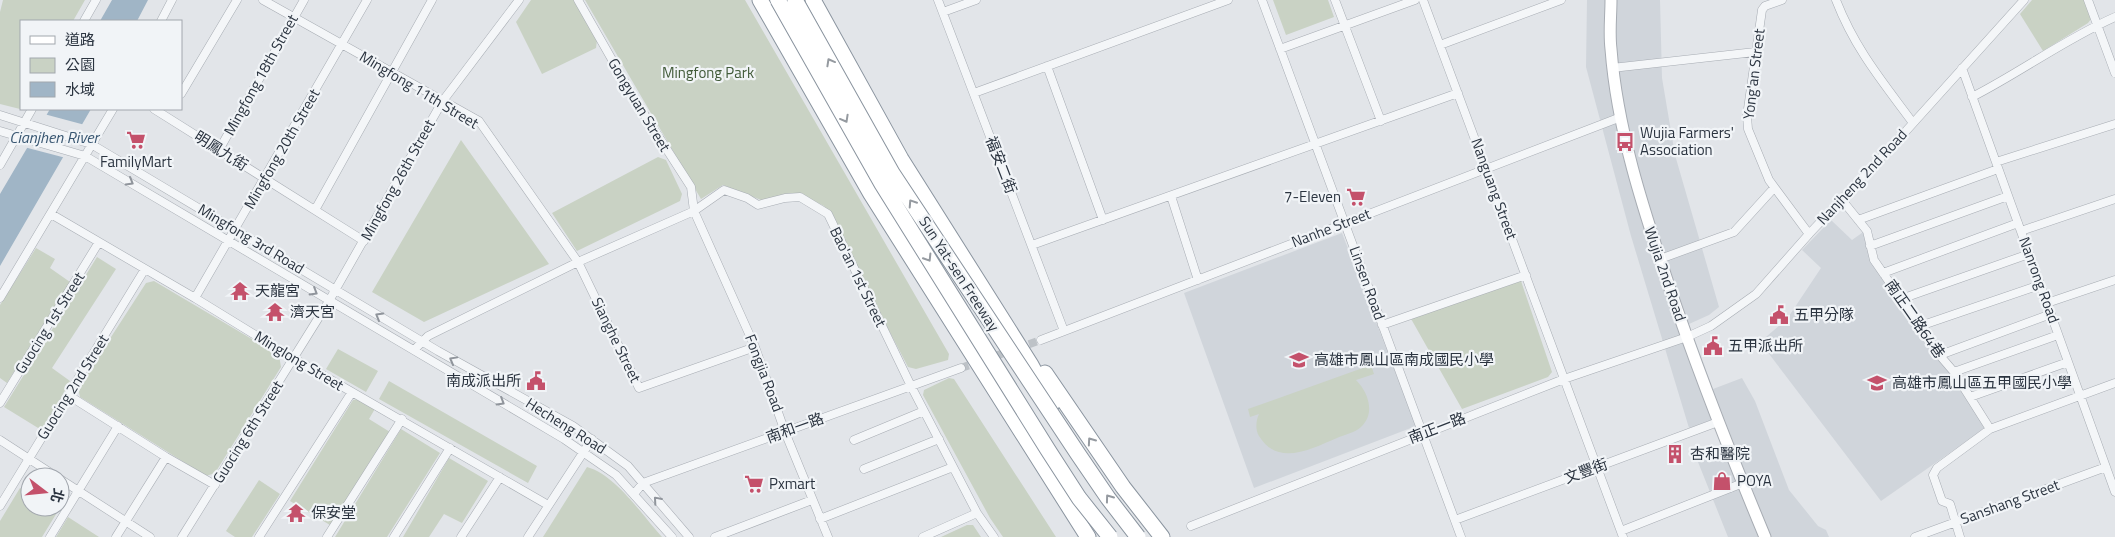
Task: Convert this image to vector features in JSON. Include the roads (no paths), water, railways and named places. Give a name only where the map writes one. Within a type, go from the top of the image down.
[{"type":"highway","points":[[760,0],[871,194],[1088,537]]},
{"type":"highway","name":"Sun Yat-sen Freeway","points":[[778,0],[882,184],[1079,498],[1110,537]]},
{"type":"highway","name":"Sun Yat-sen Freeway","points":[[795,0],[892,174],[1078,454],[1138,537]]},
{"type":"highway","points":[[813,0],[901,159],[1031,365],[1078,454]]},
{"type":"highway","points":[[901,159],[1123,487],[1162,537]]},
{"type":"highway","points":[[871,194],[1018,415],[1048,450]]},
{"type":"main road","name":"Wujia 2nd Road","points":[[1611,0],[1612,68],[1621,117],[1645,218],[1686,337],[1765,537]]},
{"type":"street","points":[[85,20],[96,0]]},
{"type":"street","points":[[162,20],[172,0]]},
{"type":"street","points":[[182,92],[236,0]]},
{"type":"street","name":"Mingfong 11th Street","points":[[263,0],[442,102],[479,121],[578,262]]},
{"type":"street","name":"Mingfong 18th Street","points":[[219,150],[304,0]]},
{"type":"street","name":"Mingfong 20th Street","points":[[195,298],[367,0]]},
{"type":"street","points":[[315,210],[432,0]]},
{"type":"street","name":"Mingfong 26th Street","points":[[329,301],[442,102],[519,0]]},
{"type":"street","name":"Gongyuan Street","points":[[578,0],[635,100],[691,187],[694,211]]},
{"type":"street","name":"福安二街","points":[[938,0],[1064,331]]},
{"type":"street","points":[[943,12],[976,0]]},
{"type":"street","points":[[974,93],[1228,0]]},
{"type":"street","name":"Linsen Road","points":[[1262,0],[1461,537]]},
{"type":"street","points":[[1335,0],[1381,121]]},
{"type":"street","points":[[1280,49],[1415,0]]},
{"type":"street","name":"Nanguang Street","points":[[1423,0],[1622,534]]},
{"type":"street","points":[[1440,45],[1561,0]]},
{"type":"street","name":"Yong'an Street","points":[[1782,0],[1763,7],[1755,52],[1747,123],[1774,188],[1809,234]]},
{"type":"street","points":[[1836,0],[1864,57],[1913,123]]},
{"type":"street","name":"Nanjheng 2nd Road","points":[[1686,337],[1711,326],[1756,294],[2024,0]]},
{"type":"street","points":[[2088,0],[2115,72]]},
{"type":"street","points":[[1972,97],[2073,37],[2115,17]]},
{"type":"street","points":[[1612,68],[1755,52]]},
{"type":"street","points":[[1047,66],[1103,220]]},
{"type":"street","name":"Nanrong Road","points":[[1962,68],[2115,491]]},
{"type":"street","points":[[1032,245],[1458,94]]},
{"type":"street","points":[[0,165],[31,110]]},
{"type":"street","points":[[0,298],[112,110]]},
{"type":"street","name":"明鳳九街","points":[[156,110],[364,241]]},
{"type":"street","points":[[168,118],[172,110]]},
{"type":"street","points":[[0,115],[25,122]]},
{"type":"street","name":"Nanhe Street","points":[[1041,340],[1621,117]]},
{"type":"street","name":"Mingfong 3rd Road","points":[[25,122],[91,144],[421,341]]},
{"type":"street","points":[[1858,220],[1997,165],[2115,124]]},
{"type":"street","points":[[0,131],[17,136]]},
{"type":"street","name":"Mingfong 3rd Road","points":[[17,136],[85,156],[414,350]]},
{"type":"street","points":[[1660,259],[1734,232],[1774,188]]},
{"type":"street","name":"Bao'an 1st Street","points":[[414,350],[421,341],[496,302],[578,262],[694,211],[724,190],[747,198],[758,205],[785,198],[800,197],[828,214],[910,386],[978,513],[994,537]]},
{"type":"street","points":[[1870,246],[2008,196]]},
{"type":"street","points":[[1168,197],[1198,280]]},
{"type":"street","points":[[2021,231],[2115,199]]},
{"type":"street","name":"南正二路64巷","points":[[1842,200],[1867,231],[1874,260],[1940,355],[1954,372],[1990,429]]},
{"type":"street","name":"Fongjia Road","points":[[694,211],[755,347],[785,432],[828,537]]},
{"type":"street","name":"Minglong Street","points":[[51,214],[352,392],[402,419],[548,505]]},
{"type":"street","points":[[1883,273],[2018,223]]},
{"type":"street","name":"Guocing 1st Street","points":[[0,403],[99,242]]},
{"type":"street","points":[[1902,299],[2029,254]]},
{"type":"street","name":"Sianghe Street","points":[[578,262],[639,388],[755,347]]},
{"type":"street","name":"Guocing 2nd Street","points":[[0,506],[146,269]]},
{"type":"street","points":[[1382,325],[1526,275]]},
{"type":"street","points":[[2047,303],[2115,280]]},
{"type":"street","points":[[1920,326],[2040,284]]},
{"type":"street","name":"Guocing 6th Street","points":[[182,537],[329,301]]},
{"type":"street","points":[[1940,355],[2051,314]]},
{"type":"street","points":[[1954,372],[2058,335]]},
{"type":"street","name":"南正一路","points":[[1191,526],[1564,379],[1686,337]]},
{"type":"street","name":"Hecheng Road","points":[[421,341],[592,439],[628,466],[689,537]]},
{"type":"street","name":"Hecheng Road","points":[[414,350],[582,452],[616,475],[672,537]]},
{"type":"street","points":[[1970,397],[2068,362]]},
{"type":"street","name":"南和一路","points":[[643,483],[961,368]]},
{"type":"street","points":[[1960,537],[1950,504],[1942,501],[1934,481],[1934,472],[1990,429],[2115,383]]},
{"type":"street","points":[[259,537],[352,392]]},
{"type":"street","points":[[68,395],[166,457],[215,485]]},
{"type":"street","points":[[854,440],[924,411]]},
{"type":"street","points":[[327,537],[402,419]]},
{"type":"street","name":"文豐街","points":[[1455,520],[1718,422]]},
{"type":"street","points":[[50,537],[118,426]]},
{"type":"street","points":[[528,537],[592,439]]},
{"type":"street","points":[[864,469],[938,439]]},
{"type":"street","points":[[0,440],[41,467]]},
{"type":"street","points":[[394,537],[450,448]]},
{"type":"street","points":[[116,537],[166,457]]},
{"type":"street","points":[[820,519],[953,467]]},
{"type":"street","name":"Sanshang Street","points":[[1914,537],[2106,467]]},
{"type":"street","points":[[461,537],[500,477]]},
{"type":"street","points":[[634,494],[643,483]]},
{"type":"street","points":[[1622,534],[1743,483]]},
{"type":"street","points":[[70,485],[150,537]]},
{"type":"street","points":[[715,537],[812,500]]},
{"type":"street","points":[[923,537],[978,513]]},
{"type":"water","points":[[112,0],[148,0],[138,20],[101,20]]},
{"type":"water","name":"Cianjhen River","points":[[49,110],[90,110],[0,266],[0,194]]},
{"type":"tunnel","points":[[961,368],[1041,340]]},
{"type":"place","name":"FamilyMart","points":[[136,140]]},
{"type":"place","name":"Wujia Farmers' Association","points":[[1625,142]]},
{"type":"place","name":"7-Eleven","points":[[1356,197]]},
{"type":"place","name":"天龍宮","points":[[240,291]]},
{"type":"place","name":"濟天宮","points":[[275,312]]},
{"type":"place","name":"五甲分隊","points":[[1779,315]]},
{"type":"place","name":"五甲派出所","points":[[1713,346]]},
{"type":"place","name":"高雄市鳳山區南成國民小學","points":[[1299,360]]},
{"type":"place","name":"南成派出所","points":[[536,381]]},
{"type":"place","name":"高雄市鳳山區五甲國民小學","points":[[1877,383]]},
{"type":"place","name":"杏和醫院","points":[[1675,454]]},
{"type":"place","name":"POYA","points":[[1722,481]]},
{"type":"place","name":"Pxmart","points":[[754,484]]},
{"type":"place","name":"保安堂","points":[[296,513]]},
{"type":"park label","name":"Mingfong Park","points":[[708,73]]}]
